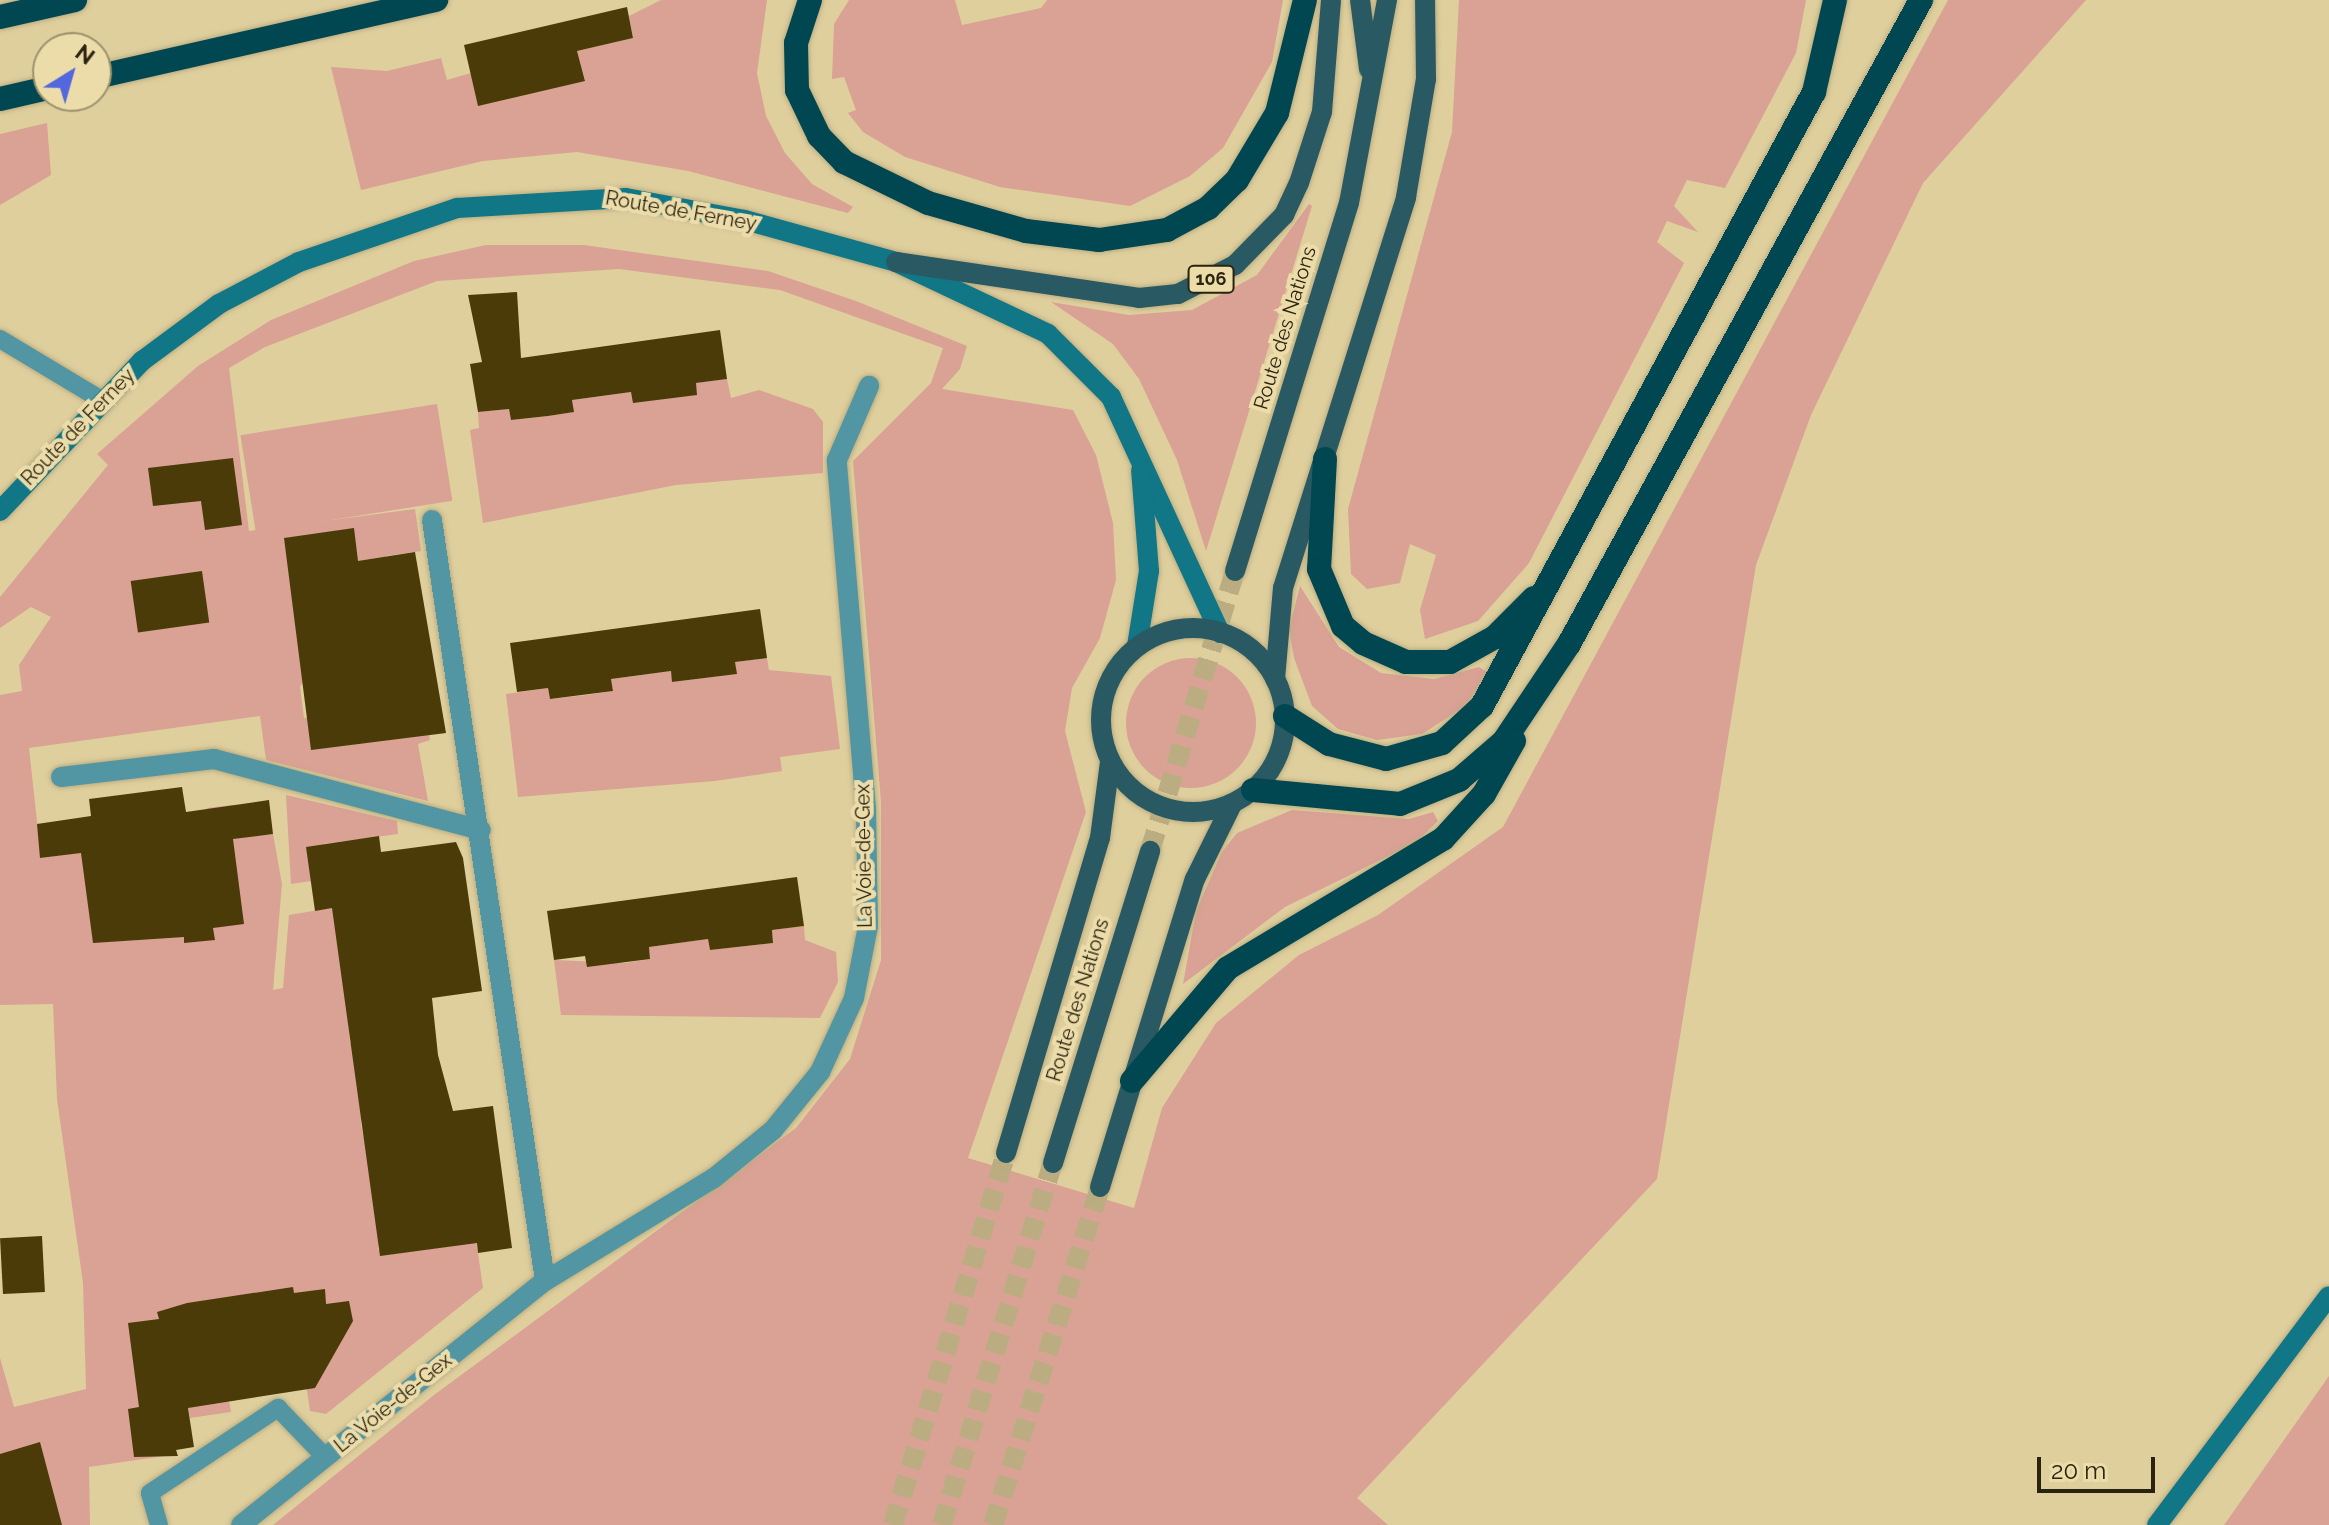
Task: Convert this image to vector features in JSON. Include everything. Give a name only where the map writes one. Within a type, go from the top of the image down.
[{"type":"highway","points":[[0,17],[75,0]]},
{"type":"highway","points":[[112,73],[436,0]]},
{"type":"highway","points":[[810,0],[796,43],[797,90],[819,136],[844,162],[928,203],[1026,231],[1099,240],[1167,230],[1208,208],[1237,180],[1281,105],[1305,0]]},
{"type":"highway","points":[[1285,716],[1357,755],[1414,755],[1442,743],[1499,684],[1563,557],[1814,92],[1835,0]]},
{"type":"highway","points":[[1132,1081],[1228,968],[1443,839],[1484,794],[1921,0]]},
{"type":"highway","points":[[0,99],[32,92]]},
{"type":"highway","points":[[1325,459],[1317,545],[1324,590],[1343,626],[1383,656],[1430,664],[1472,652],[1517,620],[1563,557]]},
{"type":"highway","points":[[1253,790],[1359,803],[1415,801],[1476,768],[1524,717]]},
{"type":"main road","name":"106","points":[[896,262],[1139,298],[1178,294],[1213,278],[1268,236],[1299,183],[1322,112],[1331,0]]},
{"type":"main road","name":"Route des Nations","points":[[1360,0],[1370,97]]},
{"type":"main road","name":"Route des Nations","points":[[1235,571],[1349,203],[1387,0]]},
{"type":"main road","points":[[1110,762],[1141,797],[1163,807],[1186,812],[1232,804],[1253,790],[1278,753],[1285,716],[1275,679],[1283,588],[1406,197],[1426,79],[1425,0]]},
{"type":"main road","points":[[1137,646],[1181,629],[1220,633],[1256,653],[1275,679]]},
{"type":"main road","name":"106","points":[[1110,762],[1102,737],[1106,687],[1137,646]]},
{"type":"main road","points":[[1006,1153],[1100,838],[1110,762]]},
{"type":"main road","points":[[1100,1187],[1195,879],[1232,804]]},
{"type":"main road","name":"Route des Nations","points":[[1053,1163],[1150,851]]},
{"type":"street","name":"Route de Ferney","points":[[0,511],[100,399],[184,328],[257,283],[337,245],[457,208],[626,198],[745,220],[896,262],[1007,310],[1066,348],[1111,397],[1220,633]]},
{"type":"street","name":"La Voie-de-Gex","points":[[241,1525],[545,1281],[714,1178],[773,1130],[820,1072],[854,998],[868,926],[866,809],[837,460],[869,386]]},
{"type":"street","name":"Route de Ferney","points":[[1137,646],[1149,571],[1139,458]]},
{"type":"street","points":[[432,520],[481,830],[545,1281]]},
{"type":"street","points":[[61,777],[214,759],[481,830]]},
{"type":"street","points":[[2157,1525],[2329,1296]]},
{"type":"lane","points":[[0,339],[100,399]]},
{"type":"lane","points":[[159,1525],[150,1493],[278,1408],[325,1457]]},
{"type":"shaded area","points":[[661,0],[767,0],[757,73],[766,116],[785,153],[812,184],[853,207],[848,213],[688,171],[577,152],[483,161],[361,190],[331,67],[387,71],[441,58],[447,80],[471,73],[585,80],[577,51],[633,38],[629,16]]},
{"type":"shaded area","points":[[849,0],[955,0],[962,25],[1041,8],[1047,0],[1283,0],[1272,62],[1223,148],[1190,176],[1130,206],[1000,187],[905,157],[863,132],[848,113],[856,110],[844,77],[832,79],[834,24]]},
{"type":"shaded area","points":[[1459,0],[1806,0],[1796,53],[1725,188],[1687,180],[1674,206],[1698,232],[1667,221],[1657,242],[1684,263],[1529,563],[1478,621],[1425,639],[1420,610],[1436,555],[1410,544],[1400,583],[1367,589],[1351,574],[1348,509],[1452,132]]},
{"type":"shaded area","points":[[1948,0],[2086,0],[1923,183],[1811,415],[1756,565],[1657,1179],[1357,1498],[1388,1525],[273,1525],[434,1395],[796,1128],[850,1059],[881,960],[881,802],[853,461],[931,383],[943,348],[780,290],[619,269],[437,281],[265,347],[229,368],[249,531],[415,509],[421,551],[386,556],[392,597],[300,686],[304,718],[383,707],[427,722],[430,740],[418,744],[428,801],[266,760],[260,716],[29,748],[41,858],[211,835],[207,808],[233,805],[239,838],[273,834],[282,884],[273,990],[283,988],[289,915],[337,907],[350,1043],[366,1041],[361,1124],[381,1223],[378,1249],[385,1255],[452,1246],[473,1218],[483,1288],[326,1414],[310,1411],[305,1377],[229,1401],[231,1412],[190,1418],[186,1396],[169,1397],[177,1454],[89,1467],[90,1525],[0,1525],[0,1358],[14,1407],[86,1389],[83,1283],[57,1099],[53,1004],[0,1005],[0,695],[22,691],[19,665],[51,617],[31,607],[0,628],[0,597],[108,465],[97,454],[198,366],[271,320],[414,261],[486,245],[584,245],[768,271],[856,301],[967,346],[960,369],[942,389],[1073,410],[1096,455],[1113,523],[1116,580],[1100,638],[1072,688],[1065,731],[1086,812],[968,1158],[1134,1208],[1162,1108],[1216,1023],[1299,955],[1378,915],[1503,827]]},
{"type":"shaded area","points":[[47,123],[51,175],[0,205],[0,134]]},
{"type":"shaded area","points":[[1309,204],[1312,206],[1206,551],[1177,460],[1139,379],[1113,344],[1051,302],[1129,315],[1192,310],[1257,275]]},
{"type":"shaded area","points":[[727,379],[731,398],[759,390],[813,409],[823,422],[823,473],[676,485],[483,523],[470,430],[479,428],[478,412],[509,409],[511,420],[548,416],[573,412],[572,400],[631,392],[696,395],[696,383]]},
{"type":"shaded area","points":[[437,404],[452,501],[256,532],[240,435]]},
{"type":"shaded area","points":[[1300,586],[1339,647],[1381,673],[1434,679],[1479,667],[1489,673],[1466,706],[1422,734],[1377,740],[1338,729],[1312,706],[1294,658],[1289,629]]},
{"type":"shaded area","points":[[767,658],[769,670],[831,676],[840,749],[780,757],[782,771],[715,781],[518,797],[506,694],[548,688],[550,699],[587,695],[613,691],[611,679],[671,671],[673,682],[736,674],[735,662]]},
{"type":"shaded area","points":[[1191,658],[1216,663],[1237,677],[1251,698],[1256,723],[1251,748],[1237,769],[1216,783],[1191,788],[1166,783],[1145,769],[1131,748],[1126,723],[1131,698],[1145,677],[1166,663]]},
{"type":"shaded area","points":[[286,795],[397,821],[398,834],[323,844],[333,878],[291,884]]},
{"type":"shaded area","points":[[1292,810],[1409,819],[1433,812],[1438,821],[1415,843],[1285,907],[1183,984],[1196,911],[1222,852],[1237,833]]},
{"type":"shaded area","points":[[804,926],[805,940],[836,952],[838,982],[820,1018],[561,1015],[554,960],[625,963],[650,959],[649,947],[708,939],[710,950],[773,943],[772,930]]},
{"type":"shaded area","points":[[2329,1376],[2329,1525],[2224,1525]]},
{"type":"building","points":[[627,7],[633,38],[577,51],[585,81],[478,106],[464,45]]},
{"type":"building","points":[[517,292],[521,358],[720,330],[727,379],[696,383],[697,395],[633,403],[631,392],[572,400],[574,412],[548,416],[511,420],[509,409],[478,412],[470,364],[482,362],[468,295]]},
{"type":"building","points":[[233,458],[242,525],[205,530],[201,501],[153,506],[148,468]]},
{"type":"building","points":[[354,528],[358,561],[415,552],[446,733],[311,750],[284,538]]},
{"type":"building","points":[[202,571],[209,622],[138,633],[131,581]]},
{"type":"building","points":[[760,609],[767,658],[735,662],[737,674],[672,682],[671,671],[611,679],[613,691],[550,699],[548,688],[517,692],[510,643]]},
{"type":"building","points":[[182,787],[186,812],[269,800],[273,834],[233,839],[244,924],[213,928],[215,940],[184,943],[184,937],[93,943],[81,853],[40,858],[37,824],[91,816],[89,799]]},
{"type":"building","points":[[379,836],[381,852],[456,842],[463,858],[482,991],[432,998],[438,1055],[453,1111],[493,1106],[512,1248],[478,1253],[477,1243],[380,1256],[332,908],[315,911],[306,847]]},
{"type":"building","points":[[797,877],[804,926],[772,930],[773,943],[710,950],[708,939],[649,947],[650,959],[587,967],[585,956],[554,960],[547,911]]},
{"type":"building","points":[[42,1236],[45,1292],[3,1294],[0,1238]]},
{"type":"building","points":[[293,1287],[294,1293],[325,1289],[326,1304],[349,1301],[353,1321],[315,1388],[188,1408],[194,1447],[176,1450],[178,1456],[134,1457],[128,1409],[139,1407],[128,1323],[159,1319],[157,1312],[187,1303]]},
{"type":"building","points":[[40,1442],[62,1525],[0,1525],[0,1454]]},
{"type":"tunnel","points":[[1150,851],[1235,571]]},
{"type":"tunnel","points":[[893,1525],[1006,1153]]},
{"type":"tunnel","points":[[942,1525],[1053,1163]]},
{"type":"tunnel","points":[[993,1525],[1100,1187]]}]
